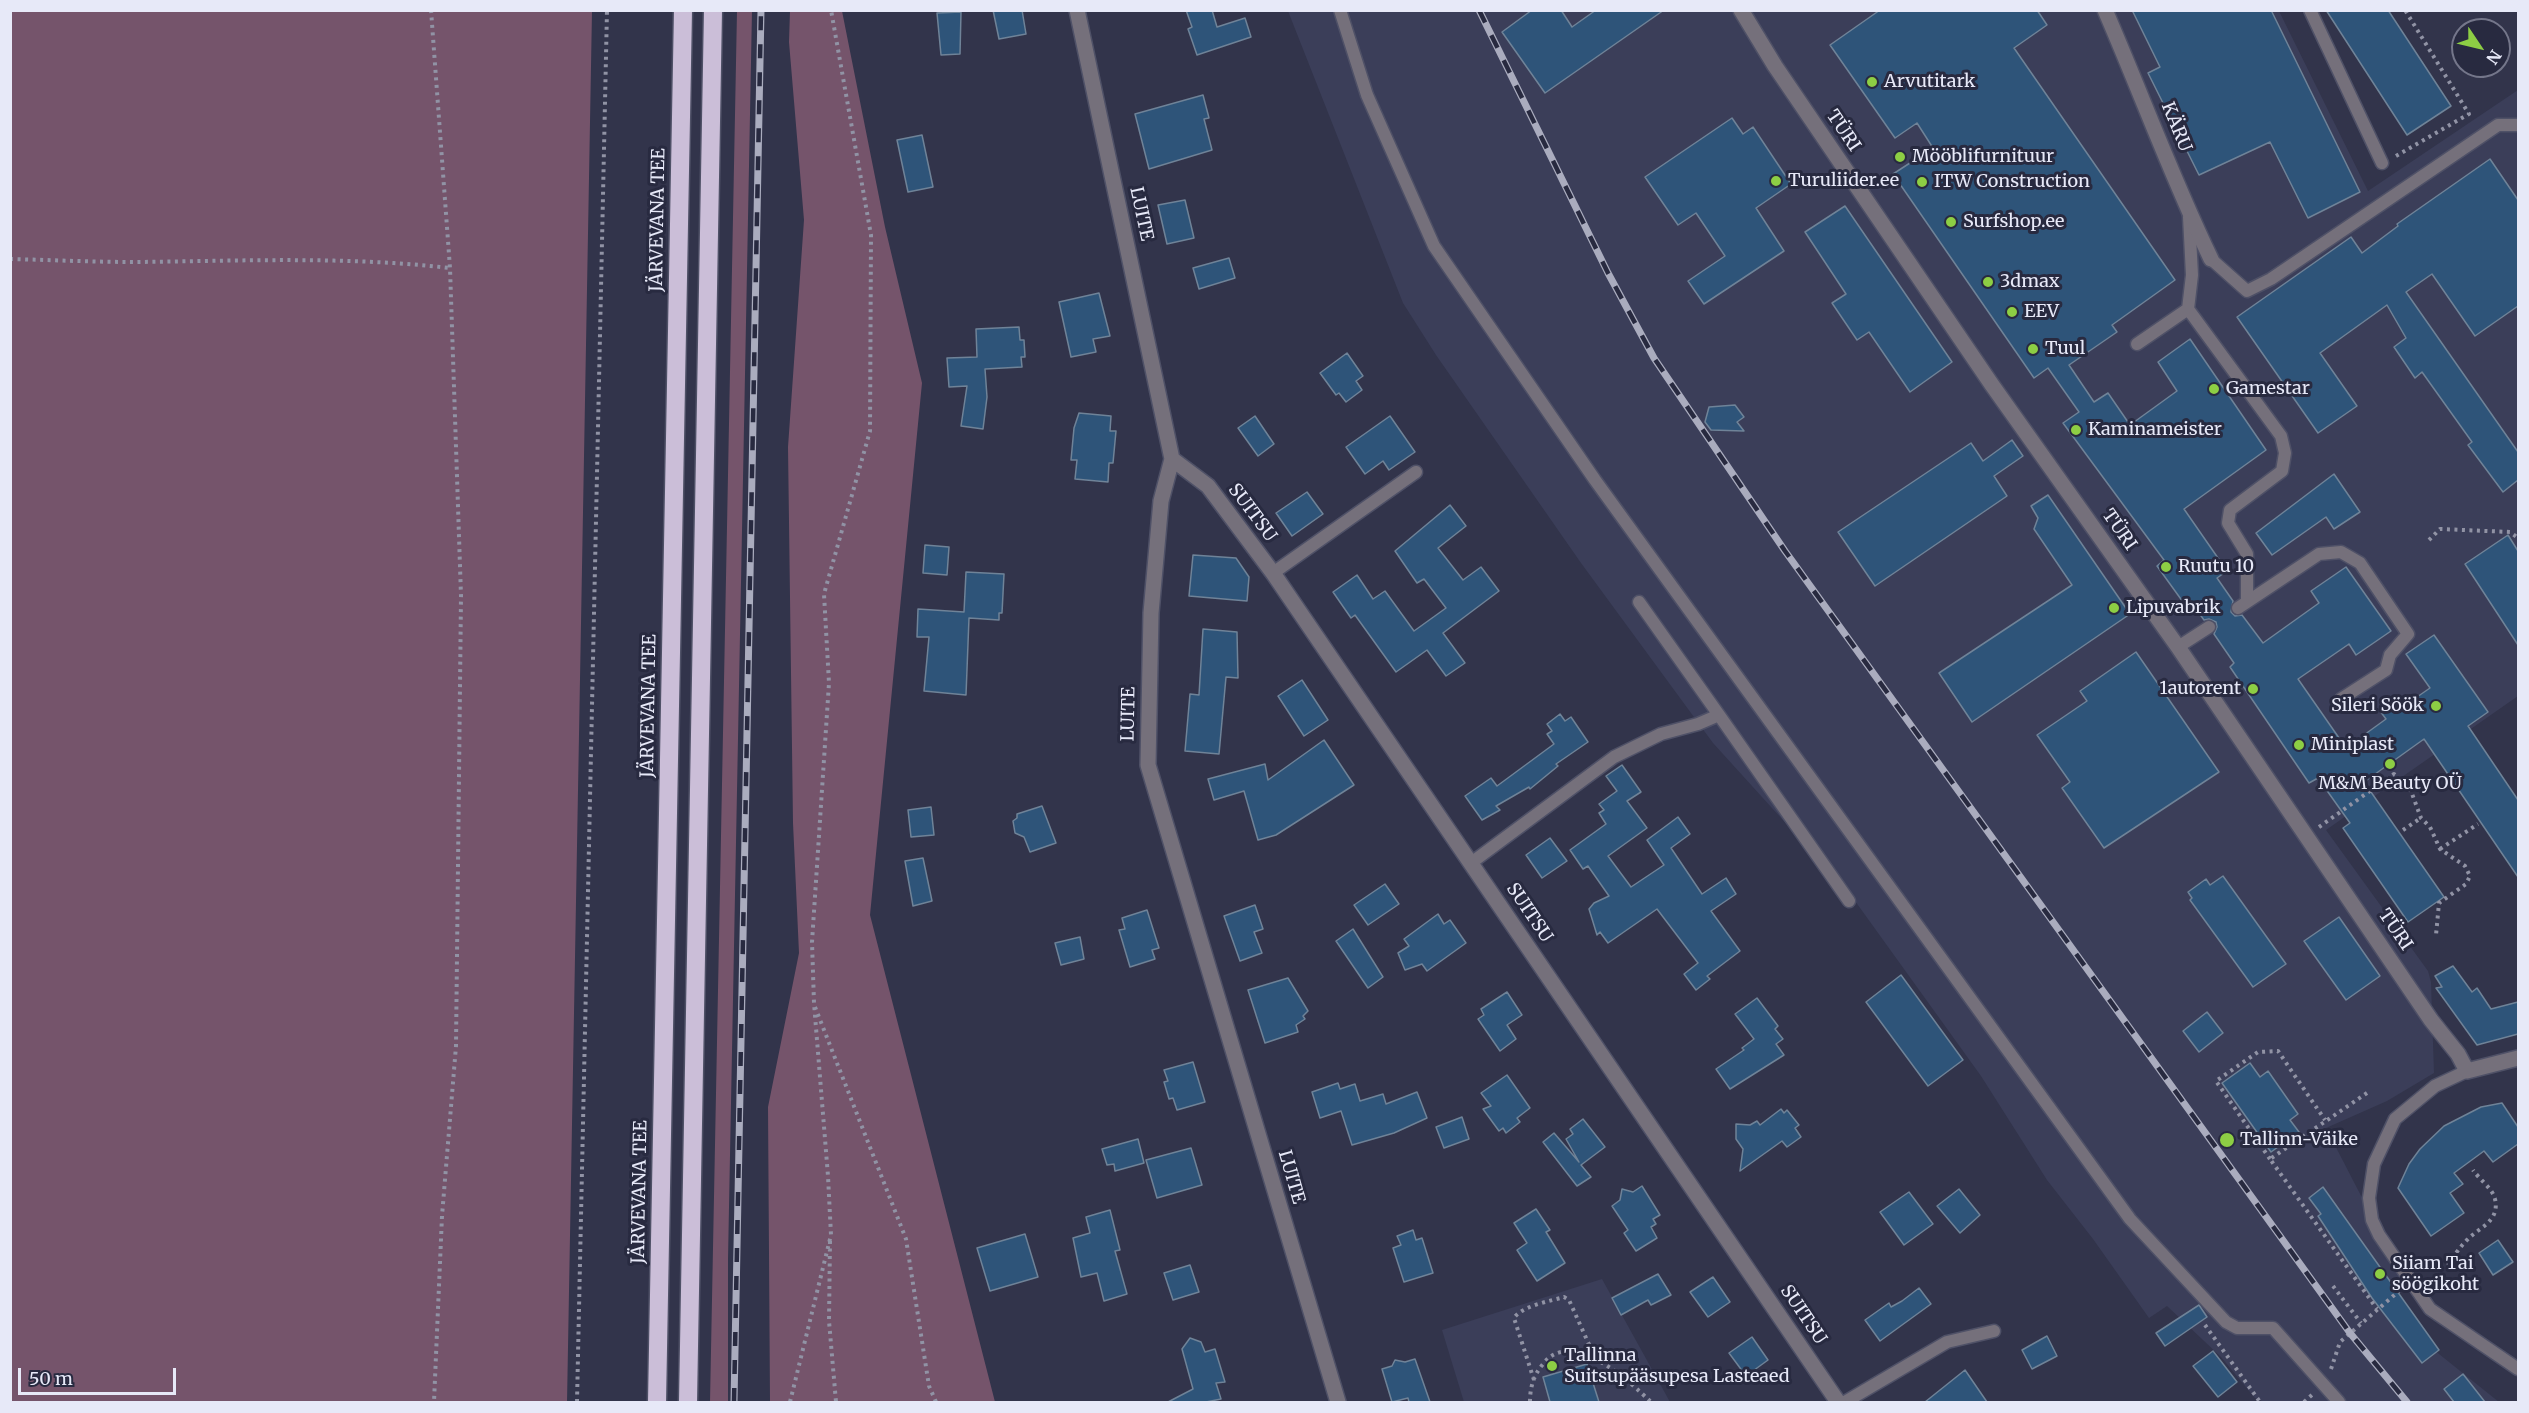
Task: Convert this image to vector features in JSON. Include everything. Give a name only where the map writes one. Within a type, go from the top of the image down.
[{"type":"highway","name":"JÄRVEVANA TEE","points":[[657,1402],[683,10]]},
{"type":"highway","points":[[688,1402],[713,10]]},
{"type":"street","name":"LUITE","points":[[1077,10],[1172,459],[1161,501],[1151,613],[1148,765],[1338,1402]]},
{"type":"street","name":"KÄRU","points":[[2104,10],[2161,140],[2189,213],[2211,259]]},
{"type":"street","name":"TÜRI","points":[[1747,13],[1992,385],[2178,647],[2467,1071]]},
{"type":"street","name":"SUITSU","points":[[1172,459],[1208,486],[1274,573],[1838,1402]]},
{"type":"street","points":[[2467,1071],[2518,1058]]},
{"type":"lane","points":[[1340,10],[1367,95],[1434,246],[1484,321],[2064,1130],[2130,1219],[2206,1304],[2226,1322],[2237,1328],[2273,1328],[2339,1402]]},
{"type":"lane","points":[[2310,10],[2382,163]]},
{"type":"lane","points":[[2211,259],[2247,291],[2271,279],[2498,125],[2518,125]]},
{"type":"lane","points":[[2189,213],[2192,275],[2188,309],[2281,436],[2285,453],[2282,471],[2230,510],[2228,524],[2247,554],[2243,605],[2319,554],[2341,552],[2360,563],[2408,634],[2390,655],[2386,670],[2341,699]]},
{"type":"lane","points":[[2137,344],[2188,309]]},
{"type":"lane","points":[[1274,573],[1416,472]]},
{"type":"lane","points":[[1639,602],[1849,901]]},
{"type":"lane","points":[[2178,647],[2209,627]]},
{"type":"lane","points":[[1471,863],[1614,757],[1661,734],[1698,724],[1719,715]]},
{"type":"lane","points":[[2467,1071],[2435,1086],[2395,1119],[2374,1164],[2369,1198],[2372,1220],[2379,1235],[2430,1309],[2518,1369]]},
{"type":"lane","points":[[1845,1402],[1947,1342],[1994,1331]]},
{"type":"path","points":[[431,10],[450,268],[461,596],[456,1046],[442,1216],[434,1402]]},
{"type":"path","points":[[577,1402],[607,10]]},
{"type":"path","points":[[831,10],[872,235],[870,432],[824,594],[829,683],[812,942],[814,1003],[828,1176],[831,1235],[830,1321],[836,1402]]},
{"type":"path","points":[[2382,163],[2410,150],[2469,114],[2405,10]]},
{"type":"path","points":[[10,259],[132,262],[288,259],[450,268]]},
{"type":"path","points":[[2429,540],[2440,529],[2510,532],[2518,538]]},
{"type":"path","points":[[2307,837],[2394,774],[2411,791],[2421,818],[2430,827],[2440,849],[2465,866],[2470,876],[2466,884],[2439,903],[2436,935]]},
{"type":"path","points":[[2403,830],[2421,818]]},
{"type":"path","points":[[2440,849],[2478,824]]},
{"type":"path","points":[[814,1003],[906,1239],[929,1386],[936,1402]]},
{"type":"path","points":[[2325,1120],[2278,1051],[2258,1052],[2216,1082],[2377,1309]]},
{"type":"path","points":[[2270,1159],[2367,1093]]},
{"type":"path","points":[[2424,1267],[2445,1264],[2467,1240],[2491,1222],[2496,1208],[2495,1198],[2473,1170]]},
{"type":"path","points":[[790,1402],[831,1235]]},
{"type":"path","points":[[2333,1286],[2361,1323]]},
{"type":"path","points":[[2338,1348],[2340,1342],[2401,1288]]},
{"type":"path","points":[[1534,1380],[1514,1318],[1520,1312],[1547,1302],[1564,1297],[1569,1300],[1596,1360]]},
{"type":"path","points":[[2206,1304],[2204,1324],[2210,1335],[2260,1402]]},
{"type":"path","points":[[1530,1402],[1530,1388],[1547,1358],[1560,1351],[1576,1350],[1596,1360],[1651,1402]]},
{"type":"path","points":[[2304,1402],[2313,1395]]},
{"type":"shaded area","points":[[752,10],[728,1259],[728,1402],[710,1402],[737,11]]},
{"type":"shaded area","points":[[10,11],[592,11],[567,1402],[11,1402]]},
{"type":"shaded area","points":[[790,11],[842,11],[885,227],[922,383],[870,915],[995,1402],[770,1402],[768,1107],[799,953],[793,823],[788,447],[804,220],[789,42]]},
{"type":"shaded area","points":[[1288,11],[2279,11],[2368,191],[2518,90],[2518,696],[2326,830],[2428,971],[2431,982],[2434,1073],[2387,1101],[2326,1128],[2404,1279],[2374,1302],[2499,1402],[2264,1402],[2255,1398],[2221,1357],[2167,1306],[2149,1318],[2093,1239],[2047,1180],[1981,1076],[1850,894],[1713,743],[1581,563],[1436,355],[1403,303]]},
{"type":"shaded area","name":"Tallinna Suitsupääsupesa Lasteaed","points":[[1602,1279],[1670,1402],[1464,1402],[1442,1330]]},
{"type":"building","points":[[993,10],[1022,10],[1026,34],[999,39]]},
{"type":"building","points":[[1186,10],[1212,10],[1217,27],[1245,18],[1251,37],[1197,55],[1188,29],[1192,27]]},
{"type":"building","points":[[1532,10],[1561,10],[1572,27],[1596,10],[1664,10],[1545,93],[1502,32]]},
{"type":"building","points":[[1880,10],[2037,10],[2047,25],[2014,48],[2175,280],[2112,325],[2117,332],[2069,365],[2094,402],[2108,393],[2130,425],[2177,391],[2158,362],[2190,339],[2266,450],[2184,509],[2227,571],[2217,578],[2233,601],[2231,612],[2235,616],[2242,615],[2263,643],[2319,603],[2311,591],[2346,567],[2391,631],[2356,655],[2349,644],[2298,679],[2346,748],[2386,719],[2380,711],[2398,697],[2404,706],[2430,688],[2406,654],[2434,635],[2488,712],[2468,726],[2518,800],[2518,877],[2424,739],[2364,782],[2444,897],[2408,922],[2343,828],[2350,823],[2318,778],[2309,783],[2230,667],[2234,663],[2214,634],[2217,627],[2216,622],[2209,619],[2204,620],[2188,598],[2183,602],[2157,566],[2164,560],[2063,423],[2079,412],[2048,368],[2034,378],[1893,174],[1933,148],[1917,123],[1895,138],[1830,45]]},
{"type":"building","points":[[2132,10],[2271,10],[2360,192],[2308,218],[2270,142],[2199,175],[2148,73],[2160,67]]},
{"type":"building","points":[[2326,10],[2388,10],[2451,106],[2407,135]]},
{"type":"building","points":[[961,12],[960,54],[941,55],[937,13]]},
{"type":"building","points":[[1203,95],[1209,118],[1204,119],[1212,150],[1149,169],[1135,114]]},
{"type":"building","points":[[1732,118],[1743,134],[1753,127],[1791,184],[1756,208],[1784,251],[1704,304],[1688,281],[1725,256],[1696,213],[1678,225],[1645,177]]},
{"type":"building","points":[[922,135],[933,187],[908,192],[897,140]]},
{"type":"building","points":[[2490,159],[2518,200],[2518,306],[2475,336],[2432,274],[2406,292],[2518,452],[2518,480],[2503,492],[2468,445],[2472,442],[2422,372],[2415,378],[2394,347],[2406,338],[2387,305],[2320,353],[2357,406],[2318,433],[2237,317],[2351,237],[2362,253],[2398,226],[2397,224]]},
{"type":"building","points":[[1185,200],[1194,238],[1167,244],[1158,205]]},
{"type":"building","points":[[1845,206],[1952,362],[1910,392],[1869,332],[1857,340],[1832,303],[1846,294],[1805,232]]},
{"type":"building","points":[[1229,258],[1235,278],[1199,289],[1193,268]]},
{"type":"building","points":[[1099,293],[1110,336],[1093,339],[1096,352],[1071,357],[1059,302]]},
{"type":"building","points":[[1019,327],[1020,340],[1024,340],[1025,357],[1021,357],[1022,367],[985,369],[987,397],[983,429],[961,426],[967,386],[949,387],[947,358],[977,357],[976,329]]},
{"type":"building","points":[[1347,353],[1363,376],[1356,381],[1362,390],[1346,402],[1339,393],[1336,395],[1320,373]]},
{"type":"building","points":[[1735,405],[1744,417],[1737,422],[1744,431],[1711,430],[1705,422],[1709,407]]},
{"type":"building","points":[[1079,413],[1111,416],[1110,431],[1116,431],[1113,463],[1109,463],[1108,482],[1075,479],[1077,460],[1071,460],[1074,428]]},
{"type":"building","points":[[1255,416],[1274,444],[1258,456],[1238,428]]},
{"type":"building","points":[[1390,416],[1415,452],[1389,470],[1383,461],[1365,474],[1346,447]]},
{"type":"building","points":[[2012,440],[2023,456],[1994,476],[2007,496],[1875,586],[1838,532],[1971,443],[1983,461]]},
{"type":"building","points":[[2334,474],[2360,512],[2334,529],[2326,517],[2272,555],[2256,533]]},
{"type":"building","points":[[1307,492],[1323,514],[1292,536],[1276,513]]},
{"type":"building","points":[[2048,495],[2130,614],[1972,722],[1939,673],[2072,585],[2034,529],[2038,518],[2031,506]]},
{"type":"building","points":[[1450,505],[1466,526],[1438,548],[1463,580],[1481,567],[1499,591],[1443,633],[1465,663],[1446,676],[1427,650],[1396,672],[1355,615],[1351,618],[1333,592],[1357,575],[1373,599],[1385,591],[1414,631],[1446,608],[1424,579],[1417,583],[1395,551]]},
{"type":"building","points":[[2508,535],[2518,551],[2518,645],[2465,564]]},
{"type":"building","points":[[925,545],[949,547],[947,575],[923,573]]},
{"type":"building","points":[[1193,555],[1236,558],[1249,577],[1247,601],[1189,596]]},
{"type":"building","points":[[966,572],[1004,574],[1002,613],[999,613],[999,620],[969,618],[966,695],[924,691],[929,637],[917,637],[918,609],[964,612]]},
{"type":"building","points":[[1203,629],[1237,632],[1238,678],[1226,677],[1219,754],[1185,751],[1190,694],[1199,695]]},
{"type":"building","points":[[2136,652],[2219,772],[2104,848],[2062,788],[2070,782],[2037,735],[2087,701],[2080,691]]},
{"type":"building","points":[[1302,680],[1328,720],[1304,736],[1278,696]]},
{"type":"building","points":[[1560,714],[1565,721],[1571,717],[1588,742],[1556,764],[1558,766],[1530,789],[1529,787],[1496,806],[1500,810],[1482,820],[1465,796],[1491,778],[1497,786],[1554,744],[1547,734],[1552,731],[1547,724]]},
{"type":"building","points":[[1324,740],[1354,785],[1276,835],[1258,840],[1244,791],[1214,800],[1208,779],[1265,764],[1268,780]]},
{"type":"building","points":[[1622,765],[1641,792],[1627,801],[1647,828],[1608,856],[1631,887],[1664,865],[1647,840],[1678,817],[1690,834],[1671,848],[1702,894],[1726,878],[1736,894],[1711,911],[1740,951],[1707,976],[1710,979],[1696,990],[1684,974],[1698,963],[1657,909],[1608,943],[1600,932],[1597,935],[1589,909],[1594,903],[1609,896],[1588,866],[1583,869],[1570,850],[1606,824],[1599,813],[1604,810],[1599,804],[1617,791],[1606,776]]},
{"type":"building","points":[[1042,806],[1056,843],[1030,852],[1024,837],[1015,833],[1013,821],[1017,818],[1017,814]]},
{"type":"building","points":[[931,807],[934,835],[911,837],[908,810]]},
{"type":"building","points":[[1550,838],[1567,861],[1542,878],[1526,855]]},
{"type":"building","points":[[923,858],[932,901],[913,906],[905,861]]},
{"type":"building","points":[[2223,876],[2286,964],[2253,987],[2190,900],[2192,898],[2188,892],[2206,879],[2210,885]]},
{"type":"building","points":[[1385,884],[1399,904],[1368,925],[1354,905]]},
{"type":"building","points":[[1255,905],[1263,929],[1254,932],[1262,953],[1240,961],[1224,916]]},
{"type":"building","points":[[1147,910],[1159,948],[1152,950],[1155,959],[1130,967],[1119,930],[1125,929],[1122,918]]},
{"type":"building","points":[[1438,914],[1444,924],[1450,920],[1466,943],[1427,971],[1422,964],[1405,970],[1398,953],[1409,946],[1404,939]]},
{"type":"building","points":[[2339,917],[2380,976],[2346,1000],[2304,941]]},
{"type":"building","points":[[1353,929],[1383,977],[1368,988],[1336,941]]},
{"type":"building","points":[[1080,937],[1084,959],[1061,965],[1055,943]]},
{"type":"building","points":[[2453,966],[2472,992],[2477,988],[2491,1009],[2518,1002],[2518,1034],[2477,1045],[2436,988],[2442,987],[2435,976]]},
{"type":"building","points":[[1901,975],[1963,1060],[1928,1086],[1866,1002]]},
{"type":"building","points":[[1288,978],[1308,1011],[1303,1016],[1305,1019],[1296,1025],[1298,1032],[1265,1043],[1248,990]]},
{"type":"building","points":[[1507,992],[1522,1015],[1507,1025],[1516,1039],[1500,1051],[1478,1019],[1484,1015],[1481,1009]]},
{"type":"building","points":[[1757,998],[1778,1026],[1775,1029],[1783,1039],[1776,1044],[1784,1055],[1730,1089],[1716,1069],[1744,1050],[1742,1048],[1754,1039],[1735,1014]]},
{"type":"building","points":[[2207,1012],[2223,1033],[2199,1052],[2183,1031]]},
{"type":"building","points":[[1193,1062],[1205,1102],[1177,1110],[1173,1098],[1169,1099],[1164,1082],[1168,1081],[1164,1070]]},
{"type":"building","points":[[2250,1063],[2260,1077],[2268,1071],[2298,1114],[2290,1120],[2299,1132],[2271,1152],[2222,1083]]},
{"type":"building","points":[[1507,1075],[1530,1108],[1517,1118],[1520,1122],[1506,1133],[1503,1128],[1499,1131],[1483,1109],[1491,1106],[1481,1093]]},
{"type":"building","points":[[1338,1083],[1340,1089],[1355,1084],[1360,1101],[1383,1094],[1386,1104],[1417,1092],[1427,1118],[1394,1133],[1352,1145],[1341,1111],[1320,1118],[1312,1092]]},
{"type":"building","points":[[2502,1103],[2518,1127],[2518,1144],[2493,1162],[2484,1151],[2454,1173],[2463,1184],[2450,1193],[2464,1213],[2431,1236],[2398,1188],[2409,1164],[2420,1149],[2444,1126],[2481,1107]]},
{"type":"building","points":[[1781,1109],[1784,1113],[1787,1110],[1799,1125],[1795,1128],[1801,1137],[1787,1147],[1782,1141],[1740,1171],[1743,1149],[1736,1139],[1736,1124],[1750,1125],[1757,1121],[1760,1125]]},
{"type":"building","points":[[1462,1117],[1469,1139],[1444,1148],[1436,1127]]},
{"type":"building","points":[[1583,1119],[1605,1147],[1581,1165],[1591,1177],[1577,1186],[1543,1142],[1554,1133],[1579,1162],[1566,1139],[1573,1134],[1570,1129]]},
{"type":"building","points":[[1138,1139],[1144,1163],[1115,1171],[1114,1164],[1107,1165],[1102,1149]]},
{"type":"building","points":[[1191,1148],[1202,1185],[1157,1198],[1146,1160]]},
{"type":"building","points":[[1642,1186],[1660,1215],[1653,1219],[1656,1224],[1651,1227],[1657,1238],[1636,1251],[1624,1233],[1628,1230],[1612,1206],[1620,1200],[1622,1189],[1633,1192]]},
{"type":"building","points":[[2323,1187],[2439,1350],[2422,1363],[2372,1298],[2318,1216],[2321,1214],[2309,1198]]},
{"type":"building","points":[[1959,1189],[1980,1215],[1960,1233],[1937,1206]]},
{"type":"building","points":[[1909,1192],[1933,1224],[1904,1245],[1880,1212]]},
{"type":"building","points":[[1536,1209],[1550,1230],[1546,1232],[1565,1263],[1537,1281],[1517,1250],[1527,1243],[1514,1223]]},
{"type":"building","points":[[1110,1210],[1120,1250],[1115,1251],[1127,1294],[1104,1301],[1097,1273],[1081,1277],[1073,1238],[1090,1233],[1086,1217]]},
{"type":"building","points":[[1413,1230],[1416,1240],[1422,1238],[1433,1273],[1404,1282],[1393,1248],[1401,1245],[1397,1236]]},
{"type":"building","points":[[1025,1234],[1038,1277],[990,1291],[977,1248]]},
{"type":"building","points":[[2498,1240],[2513,1262],[2493,1275],[2479,1253]]},
{"type":"building","points":[[1190,1265],[1199,1292],[1173,1300],[1164,1273]]},
{"type":"building","points":[[1658,1274],[1671,1295],[1651,1305],[1648,1300],[1621,1315],[1612,1298]]},
{"type":"building","points":[[1713,1277],[1730,1302],[1708,1317],[1690,1292]]},
{"type":"building","points":[[1919,1288],[1931,1304],[1880,1341],[1865,1320],[1889,1303],[1891,1307],[1902,1301]]},
{"type":"building","points":[[2199,1305],[2207,1317],[2165,1346],[2156,1333]]},
{"type":"building","points":[[2047,1336],[2057,1356],[2032,1369],[2022,1350]]},
{"type":"building","points":[[1752,1337],[1768,1360],[1746,1376],[1729,1353]]},
{"type":"building","points":[[1190,1338],[1201,1342],[1205,1352],[1215,1349],[1225,1382],[1216,1383],[1221,1399],[1206,1402],[1168,1402],[1193,1389],[1182,1349]]},
{"type":"building","points":[[2213,1351],[2237,1382],[2218,1397],[2193,1366]]},
{"type":"building","points":[[1415,1359],[1430,1402],[1409,1402],[1408,1398],[1392,1402],[1382,1369],[1392,1366],[1395,1360],[1405,1362]]},
{"type":"building","points":[[1587,1364],[1599,1402],[1550,1402],[1543,1377]]},
{"type":"building","points":[[1965,1370],[1987,1402],[1925,1402]]},
{"type":"building","points":[[2463,1374],[2485,1402],[2454,1402],[2444,1389]]},
{"type":"railway","points":[[734,1402],[761,10]]},
{"type":"railway","points":[[1479,10],[1608,273],[1654,358],[1785,551],[2350,1333],[2407,1402]]},
{"type":"place","name":"Arvutitark","points":[[1872,82]]},
{"type":"place","name":"Mööblifurnituur","points":[[1900,157]]},
{"type":"place","name":"Turuliider.ee","points":[[1776,181]]},
{"type":"place","name":"ITW Construction","points":[[1922,182]]},
{"type":"place","name":"Surfshop.ee","points":[[1951,222]]},
{"type":"place","name":"3dmax","points":[[1988,282]]},
{"type":"place","name":"EEV","points":[[2012,312]]},
{"type":"place","name":"Tuul","points":[[2033,349]]},
{"type":"place","name":"Gamestar","points":[[2214,389]]},
{"type":"place","name":"Kaminameister","points":[[2076,430]]},
{"type":"place","name":"Ruutu 10","points":[[2166,567]]},
{"type":"place","name":"Lipuvabrik","points":[[2114,608]]},
{"type":"place","name":"1autorent","points":[[2253,689]]},
{"type":"place","name":"Sileri Söök","points":[[2436,706]]},
{"type":"place","name":"Miniplast","points":[[2299,745]]},
{"type":"place","name":"M&M Beauty OÜ","points":[[2390,764]]},
{"type":"place","name":"Tallinn-Väike","points":[[2227,1140]]},
{"type":"place","name":"Siiam Tai söögikoht","points":[[2380,1274]]},
{"type":"place","name":"Tallinna Suitsupääsupesa Lasteaed","points":[[1552,1366]]}]
